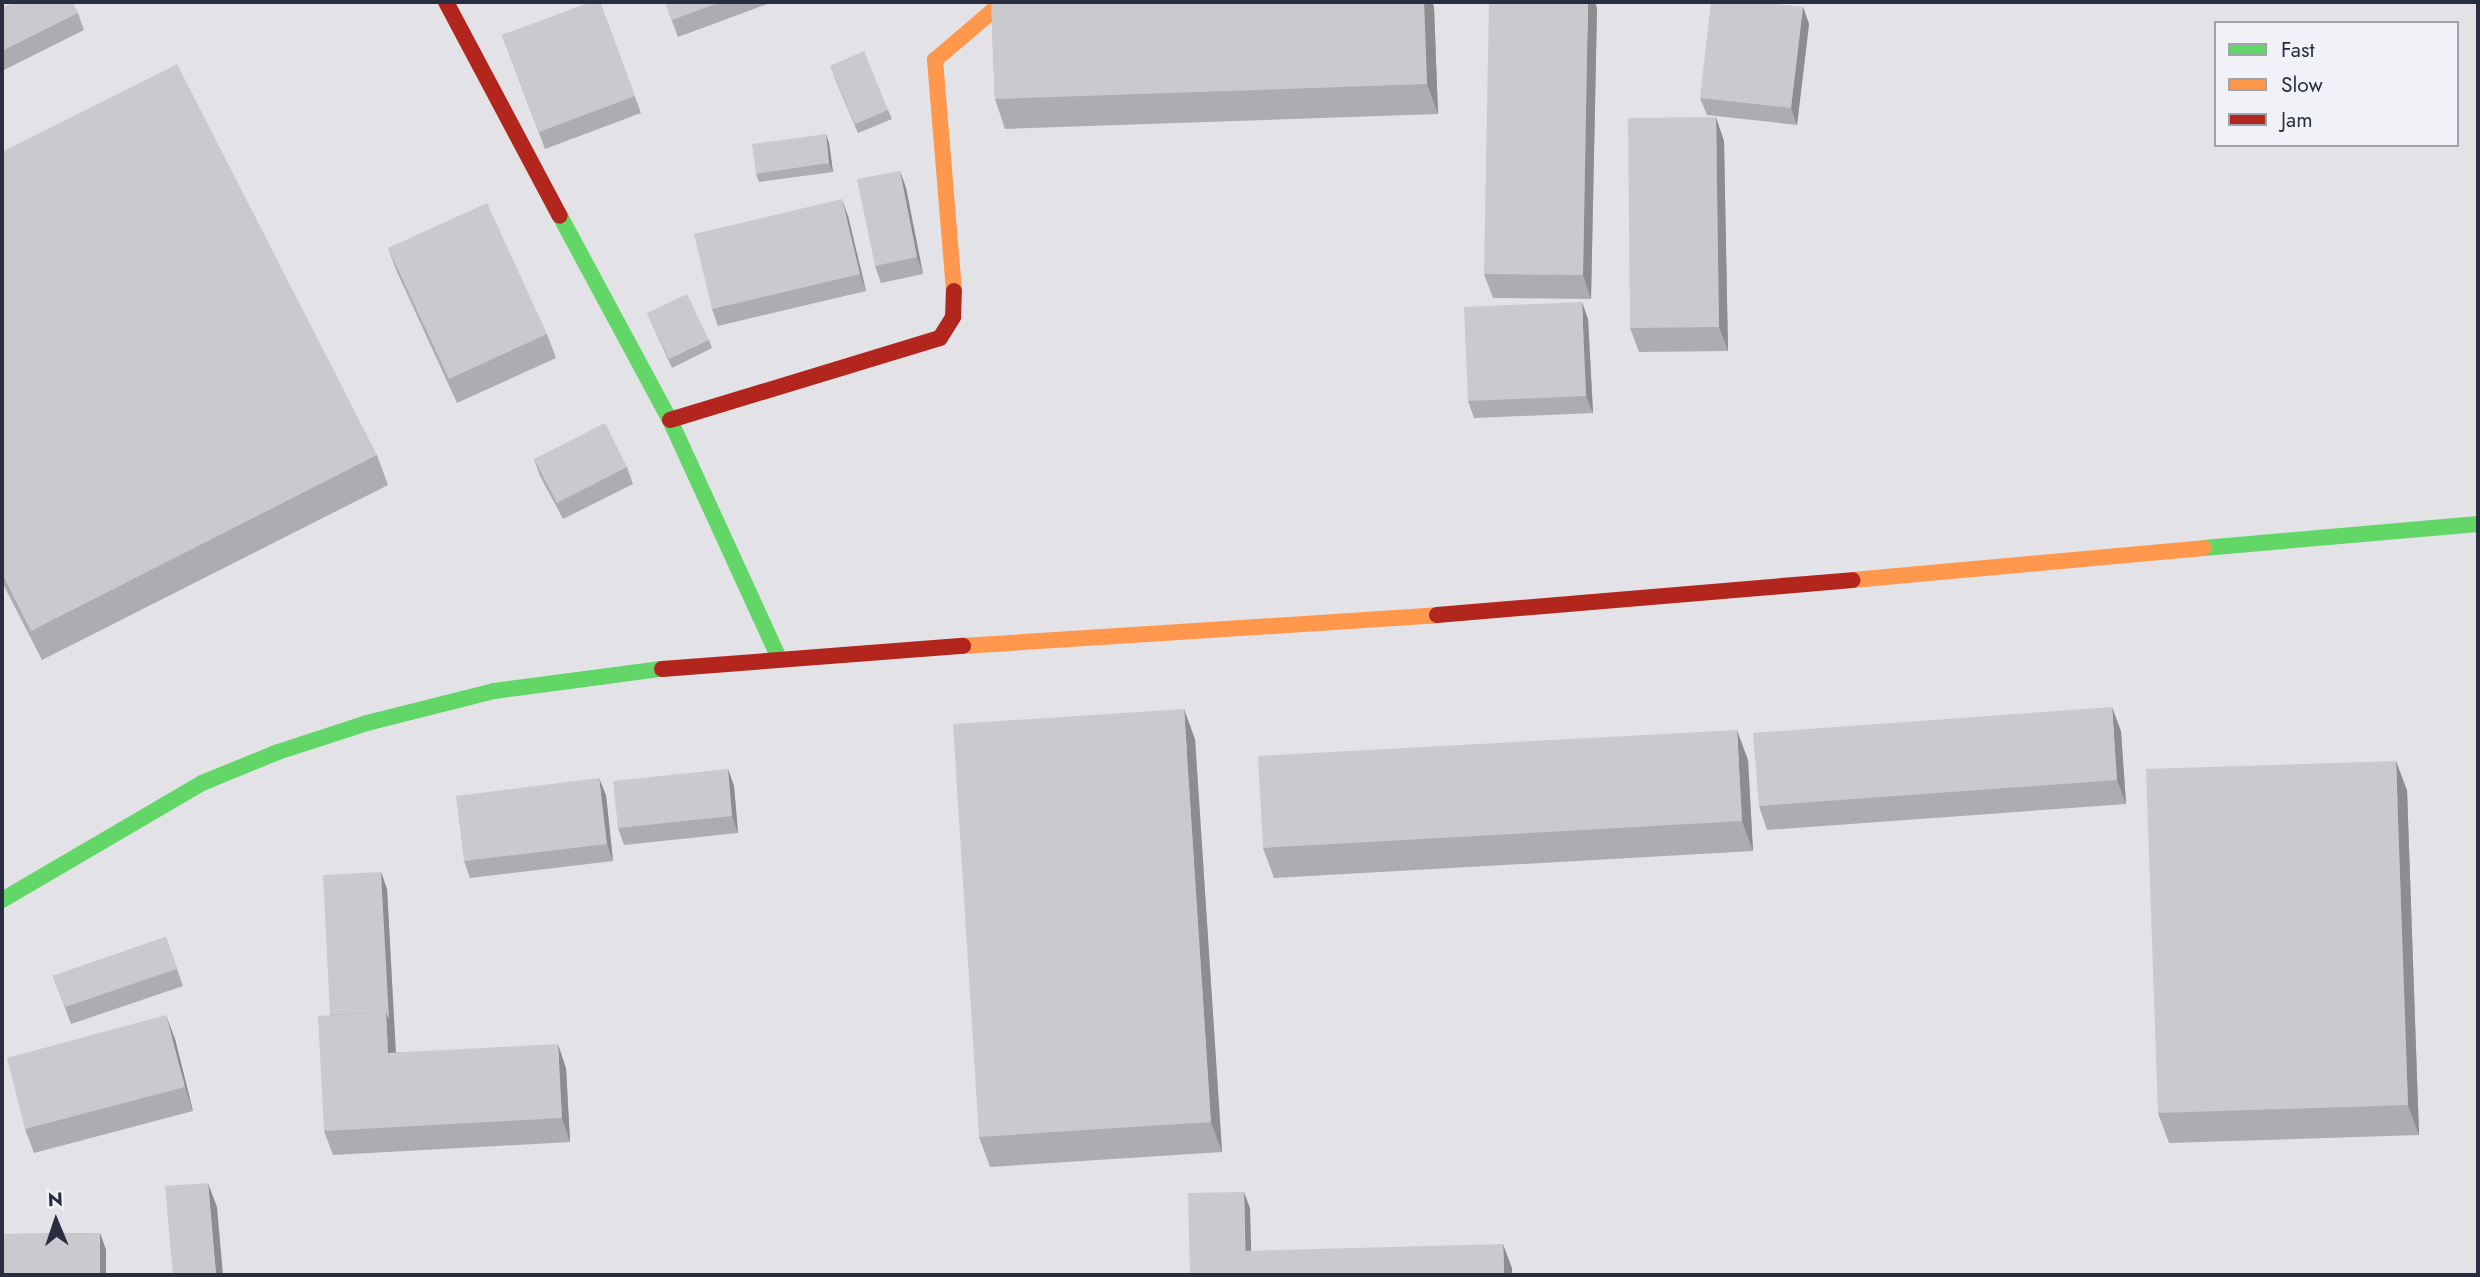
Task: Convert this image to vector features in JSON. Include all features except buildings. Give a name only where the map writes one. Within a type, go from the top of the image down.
[{"type":"street","points":[[446,2],[670,420],[779,658]]},
{"type":"street","points":[[670,420],[940,338],[953,317],[954,286],[936,61],[965,31],[1003,2]]},
{"type":"street","points":[[2,900],[202,783],[278,751],[354,727],[494,691],[630,672],[779,658],[1514,610],[2478,524]]},
{"type":"traffic: fast","points":[[560,216],[670,420],[779,658]]},
{"type":"traffic: fast","points":[[2204,548],[2478,524]]},
{"type":"traffic: fast","points":[[2,900],[202,783],[278,752],[367,723],[494,691],[662,669]]},
{"type":"traffic: slow","points":[[954,291],[935,60],[1003,2]]},
{"type":"traffic: slow","points":[[1853,580],[2204,548]]},
{"type":"traffic: slow","points":[[963,646],[1437,615]]},
{"type":"traffic: jam","points":[[446,2],[560,216]]},
{"type":"traffic: jam","points":[[670,420],[940,338],[953,317],[954,291]]},
{"type":"traffic: jam","points":[[1437,615],[1853,580]]},
{"type":"traffic: jam","points":[[662,669],[963,646]]}]
